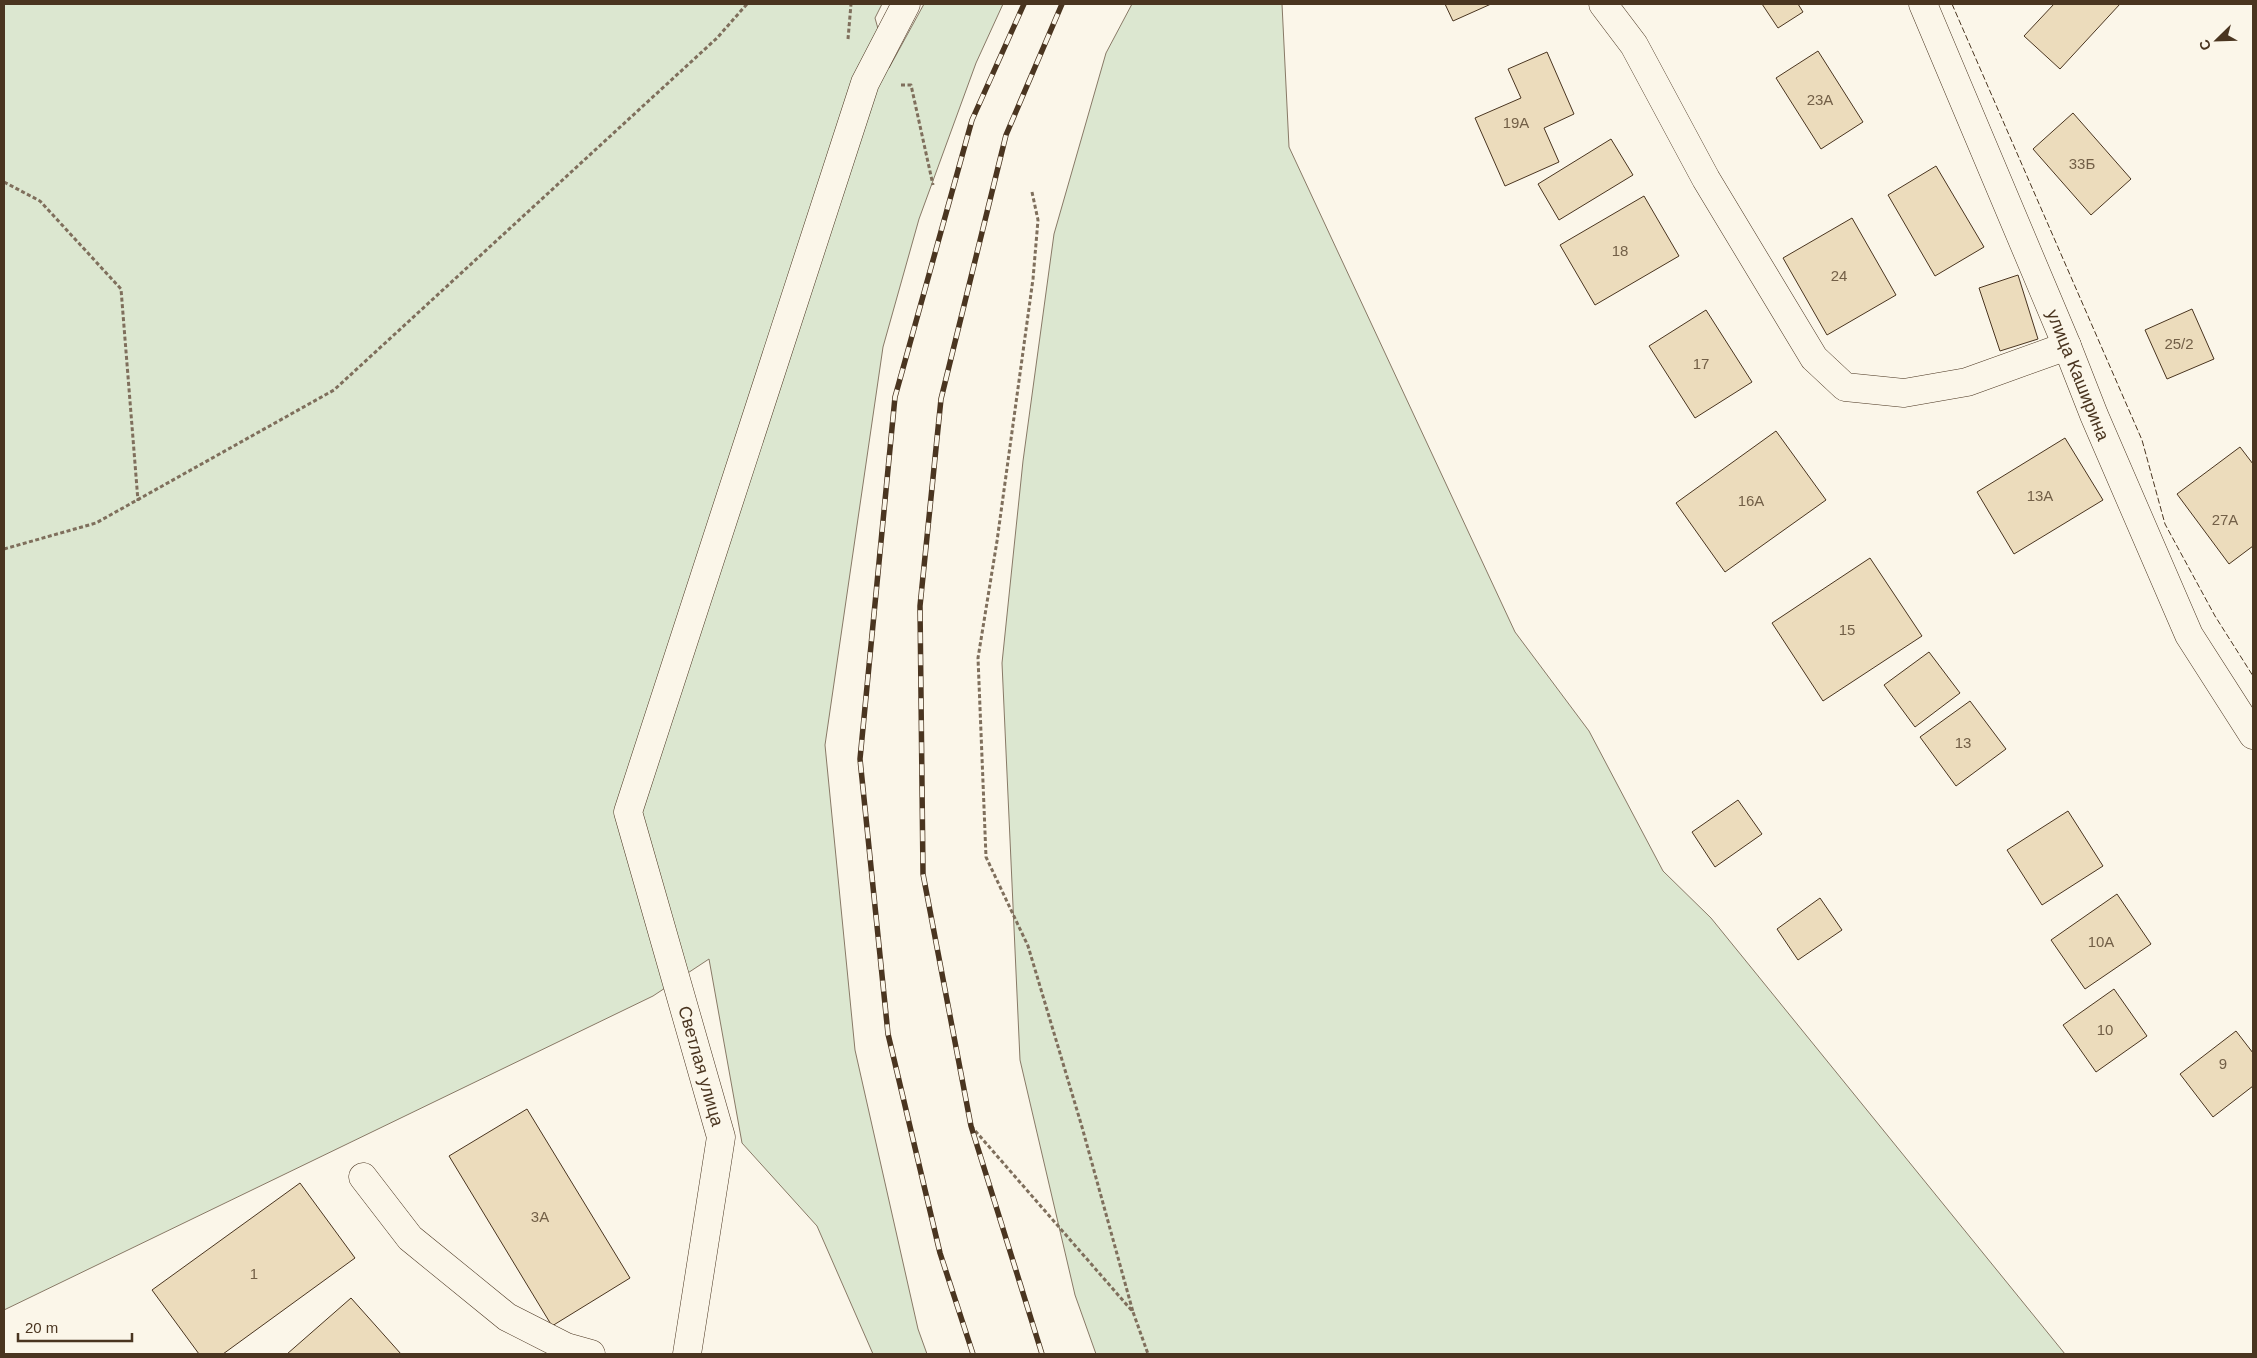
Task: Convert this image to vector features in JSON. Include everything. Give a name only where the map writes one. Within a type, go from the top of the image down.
[{"type":"street","points":[[865,83],[906,4]]},
{"type":"street","points":[[1603,4],[1634,45],[1706,179],[1814,358],[1845,387],[1904,392],[1967,382],[2067,346]]},
{"type":"street","name":"улица Каширина","points":[[1923,4],[2067,346],[2094,416],[2189,634],[2253,736]]},
{"type":"street","name":"Светлая улица","points":[[687,1354],[721,1137],[628,812],[865,83]]},
{"type":"street","points":[[363,1177],[410,1238],[508,1317],[566,1347],[591,1354]]},
{"type":"path","points":[[4,549],[96,523],[334,390],[717,38],[747,4]]},
{"type":"path","points":[[865,83],[911,86],[933,185]]},
{"type":"path","points":[[4,182],[40,201],[122,289],[138,501]]},
{"type":"path","points":[[1032,192],[1038,220],[1033,279],[997,541],[978,658],[986,857],[1028,946],[1082,1127],[1133,1312],[1148,1354]]},
{"type":"path","points":[[971,1126],[1133,1312]]},
{"type":"green space","points":[[4,4],[882,4],[875,18],[889,68],[924,4],[1003,4],[976,63],[919,219],[883,347],[825,745],[855,1050],[918,1329],[927,1354],[873,1354],[817,1226],[742,1143],[709,959],[653,996],[4,1310]]},
{"type":"green space","points":[[1132,4],[1282,4],[1289,147],[1515,632],[1589,731],[1663,871],[1711,918],[2065,1354],[1096,1354],[1075,1295],[1020,1060],[1002,663],[1023,461],[1054,234],[1106,53]]},
{"type":"building","points":[[1445,4],[1491,4],[1453,21]]},
{"type":"building","points":[[1762,4],[1798,4],[1803,12],[1778,28]]},
{"type":"building","points":[[2054,4],[2120,4],[2060,69],[2024,36]]},
{"type":"building","points":[[1818,51],[1863,122],[1821,149],[1776,78]]},
{"type":"building","points":[[1547,52],[1574,114],[1544,128],[1559,162],[1505,186],[1475,118],[1521,98],[1508,69]]},
{"type":"building","points":[[2073,113],[2131,179],[2091,215],[2033,149]]},
{"type":"building","points":[[1611,139],[1633,175],[1559,220],[1538,184]]},
{"type":"building","points":[[1936,166],[1984,247],[1935,276],[1888,195]]},
{"type":"building","points":[[1644,196],[1679,256],[1595,305],[1560,245]]},
{"type":"building","points":[[1852,218],[1896,295],[1827,335],[1783,258]]},
{"type":"building","points":[[2018,275],[2038,339],[2000,351],[1979,288]]},
{"type":"building","points":[[2192,309],[2214,359],[2167,379],[2145,330]]},
{"type":"building","points":[[1706,310],[1752,382],[1695,418],[1649,346]]},
{"type":"building","points":[[1776,431],[1826,500],[1725,572],[1676,503]]},
{"type":"building","points":[[2065,438],[2103,500],[2014,554],[1977,492]]},
{"type":"building","points":[[2240,447],[2253,464],[2253,546],[2229,564],[2177,494]]},
{"type":"building","points":[[1870,558],[1922,636],[1823,701],[1772,623]]},
{"type":"building","points":[[1929,652],[1960,693],[1915,727],[1884,685]]},
{"type":"building","points":[[1970,701],[2006,749],[1956,786],[1920,737]]},
{"type":"building","points":[[1738,800],[1762,834],[1715,867],[1692,832]]},
{"type":"building","points":[[2068,811],[2103,866],[2042,905],[2007,850]]},
{"type":"building","points":[[2117,894],[2151,944],[2085,989],[2051,940]]},
{"type":"building","points":[[1820,898],[1842,930],[1798,960],[1777,929]]},
{"type":"building","points":[[2114,989],[2147,1036],[2096,1072],[2063,1025]]},
{"type":"building","points":[[2236,1031],[2253,1053],[2253,1086],[2213,1117],[2180,1074]]},
{"type":"building","points":[[527,1109],[630,1278],[552,1326],[449,1156]]},
{"type":"building","points":[[300,1183],[355,1258],[223,1354],[199,1354],[152,1290]]},
{"type":"building","points":[[351,1298],[401,1354],[287,1354]]},
{"type":"railway","points":[[973,1354],[940,1253],[888,1034],[860,759],[895,397],[972,120],[1024,4]]},
{"type":"railway","points":[[1042,1354],[971,1126],[923,874],[920,606],[941,399],[1006,135],[1062,4]]},
{"type":"fence","points":[[1952,4],[2142,440],[2165,524],[2215,616],[2253,676]]}]
